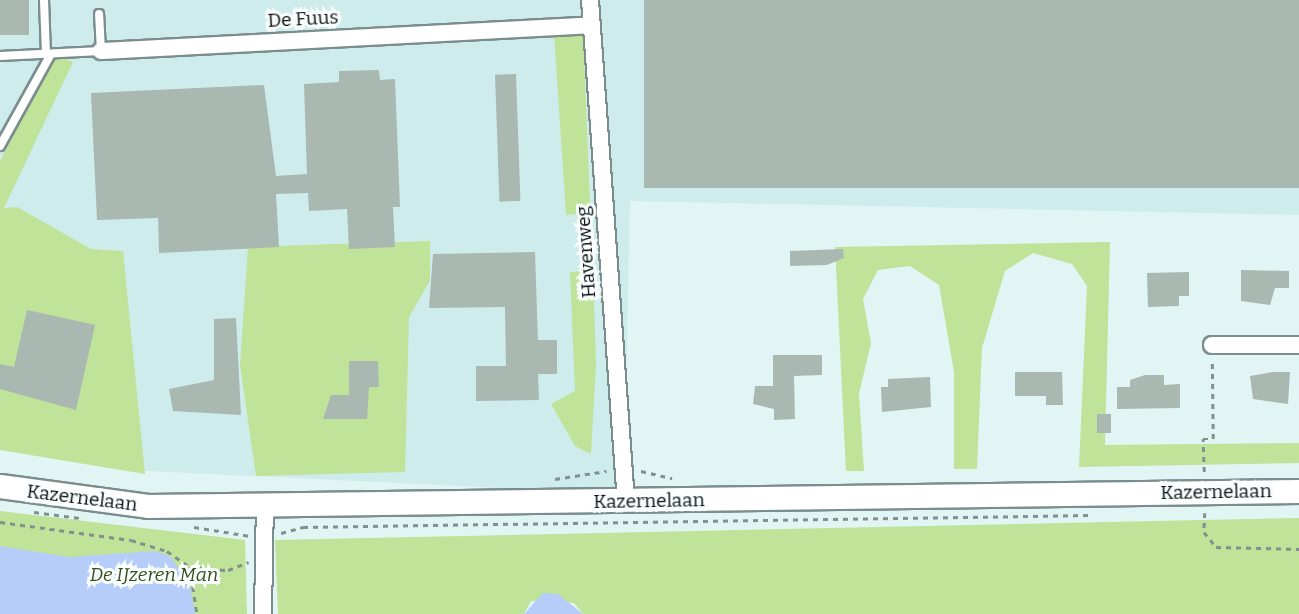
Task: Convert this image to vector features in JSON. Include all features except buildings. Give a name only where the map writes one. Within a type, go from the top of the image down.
[{"type":"street","name":"Havenweg","points":[[590,0],[626,502]]},
{"type":"street","name":"De Fuus","points":[[101,51],[591,25]]},
{"type":"street","points":[[1212,345],[1299,345]]},
{"type":"street","name":"Kazernelaan","points":[[0,486],[148,506],[626,502],[1299,491]]},
{"type":"street","points":[[264,614],[265,504]]},
{"type":"lane","points":[[0,146],[49,54],[44,0]]},
{"type":"lane","points":[[0,56],[101,51],[99,13]]},
{"type":"path","points":[[1204,472],[1203,439],[1213,439],[1212,345]]},
{"type":"path","points":[[1205,513],[1205,532],[1216,547],[1299,549]]},
{"type":"path","name":"Kazernelaan","points":[[1191,514],[1218,513]]},
{"type":"path","name":"Kazernelaan","points":[[263,537],[303,527],[1095,515]]},
{"type":"path","points":[[0,522],[131,540],[167,551],[190,567],[228,570],[263,556]]},
{"type":"path","points":[[190,567],[197,614]]},
{"type":"shaded area","points":[[0,0],[1299,0],[1299,215],[630,201],[624,494],[128,470],[0,213]]},
{"type":"green space","points":[[583,31],[591,228],[578,228],[577,214],[566,215],[554,33]]},
{"type":"green space","points":[[55,54],[73,62],[4,208],[17,207],[91,249],[123,251],[145,474],[0,450],[0,161]]},
{"type":"green space","points":[[430,241],[430,281],[409,317],[405,472],[256,476],[240,365],[248,247]]},
{"type":"green space","points":[[1110,242],[1105,445],[1299,443],[1299,463],[1079,467],[1087,286],[1072,264],[1033,253],[1005,271],[982,348],[977,469],[954,469],[954,372],[939,285],[910,266],[878,270],[863,299],[871,343],[859,394],[864,471],[846,471],[835,247]]},
{"type":"green space","points":[[593,270],[596,364],[591,454],[575,446],[551,404],[575,391],[570,272]]},
{"type":"green space","name":"De IJzeren Man","points":[[0,511],[245,540],[247,614],[0,614]]},
{"type":"green space","points":[[1299,518],[1299,614],[583,614],[574,603],[531,601],[524,614],[278,614],[275,540]]},
{"type":"water","name":"De IJzeren Man","points":[[0,546],[69,557],[155,551],[170,556],[190,585],[195,614],[0,614]]},
{"type":"water","points":[[543,593],[558,594],[583,614],[524,614]]}]
